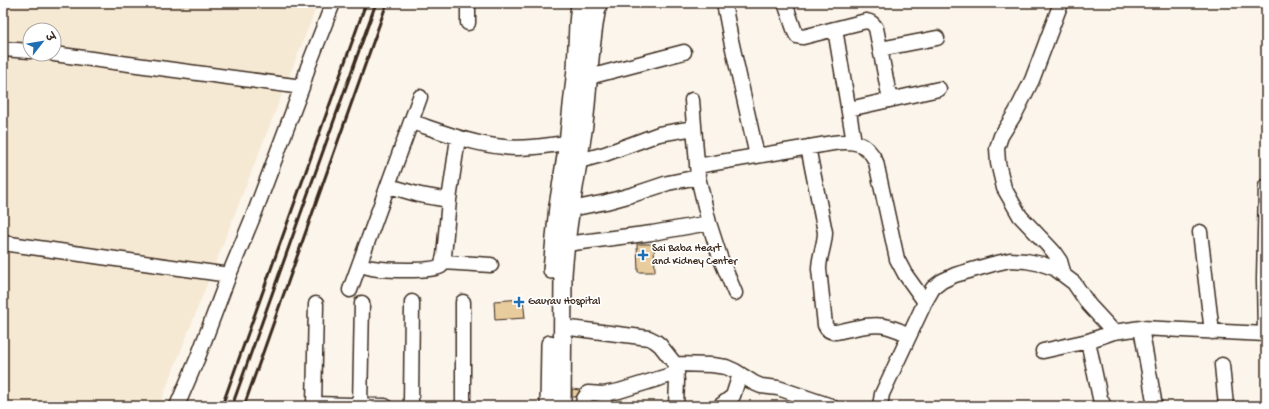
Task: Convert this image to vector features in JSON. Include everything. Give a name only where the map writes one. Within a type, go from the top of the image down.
[{"type":"main road","points":[[556,401],[552,261],[558,206],[568,143],[576,69],[580,3]]},
{"type":"main road","points":[[556,401],[562,327],[562,276],[579,161],[598,3]]},
{"type":"street","points":[[177,406],[198,357],[255,212],[333,3]]},
{"type":"street","points":[[468,3],[468,23]]},
{"type":"street","points":[[724,3],[757,156]]},
{"type":"street","points":[[785,3],[795,32],[798,36],[803,37],[866,21],[871,22],[876,28],[890,100]]},
{"type":"street","points":[[1061,3],[1032,80],[1016,112],[1001,136],[997,148],[998,163],[1004,188],[1020,216],[1053,251],[1060,261],[1064,276]]},
{"type":"street","points":[[835,29],[854,142]]},
{"type":"street","points":[[880,49],[937,38]]},
{"type":"street","points":[[3,49],[22,50]]},
{"type":"street","points":[[589,77],[684,52]]},
{"type":"street","points":[[62,55],[302,87]]},
{"type":"street","points":[[848,109],[939,89]]},
{"type":"street","points":[[350,290],[389,186],[420,97]]},
{"type":"street","points":[[692,100],[698,172],[709,223],[720,257],[735,293]]},
{"type":"street","points":[[412,122],[458,138],[503,147],[518,148],[568,143]]},
{"type":"street","points":[[579,161],[604,154],[659,134],[694,128]]},
{"type":"street","points":[[360,265],[381,269],[431,269],[441,266],[443,262],[449,200],[458,138]]},
{"type":"street","points":[[571,209],[606,202],[698,172],[757,156],[833,142],[854,142],[868,150],[876,162],[897,259],[905,274],[925,302]]},
{"type":"street","points":[[808,147],[825,232],[825,239],[819,261],[819,269],[825,325],[827,329],[831,332],[836,332],[880,325],[909,335]]},
{"type":"street","points":[[389,186],[420,195],[449,200]]},
{"type":"street","points":[[1043,351],[1088,342],[1114,332],[1141,328],[1265,334],[1264,279],[1266,186]]},
{"type":"street","points":[[566,244],[652,233],[709,223]]},
{"type":"street","points":[[1200,232],[1212,332]]},
{"type":"street","points":[[3,243],[229,275]]},
{"type":"street","points":[[880,406],[882,394],[909,335],[933,288],[942,281],[955,275],[1010,260],[1026,261],[1054,268],[1074,283],[1089,305],[1114,332]]},
{"type":"street","points":[[443,262],[491,265]]},
{"type":"street","points":[[411,406],[412,302]]},
{"type":"street","points":[[463,302],[463,406]]},
{"type":"street","points":[[360,406],[362,303]]},
{"type":"street","points":[[316,304],[314,405],[385,406]]},
{"type":"street","points":[[562,327],[648,338],[656,341],[676,369],[676,406]]},
{"type":"street","points":[[1141,328],[1155,406]]},
{"type":"street","points":[[1088,342],[1100,398],[1104,406]]},
{"type":"street","points":[[582,406],[588,393],[604,400],[676,369],[712,365],[726,367],[761,386],[778,388],[831,406]]},
{"type":"street","points":[[1222,365],[1226,406]]},
{"type":"street","points":[[720,406],[733,396],[740,374]]},
{"type":"shaded area","points":[[3,3],[318,3],[159,406],[3,406]]},
{"type":"building","points":[[637,244],[654,244],[655,272],[638,272]]},
{"type":"building","points":[[523,299],[525,318],[495,320],[494,301]]},
{"type":"building","points":[[572,389],[580,390],[576,397],[572,397]]},
{"type":"railway","points":[[222,406],[366,3]]},
{"type":"railway","points":[[232,406],[376,3]]},
{"type":"railway","points":[[244,406],[387,3]]},
{"type":"place","name":"Sai Baba Heart and Kidney Center","points":[[643,255]]},
{"type":"place","name":"Gaurav Hospital","points":[[519,302]]}]
